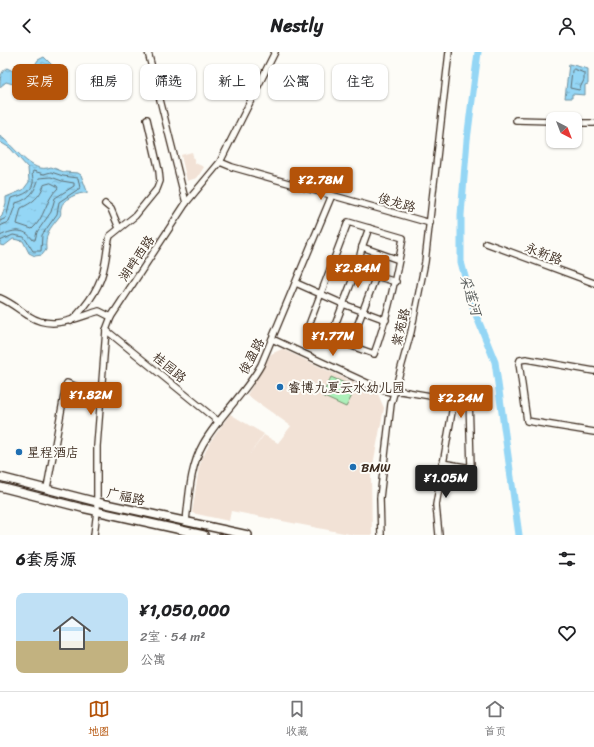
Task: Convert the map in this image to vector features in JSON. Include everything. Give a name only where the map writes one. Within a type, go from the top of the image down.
[{"type":"main road","name":"广福路","points":[[0,478],[47,488],[97,502],[248,535]]},
{"type":"main road","name":"广福路","points":[[0,487],[186,533],[204,535]]},
{"type":"street","points":[[148,52],[186,203]]},
{"type":"street","name":"湖畔西路","points":[[94,535],[97,512],[97,446],[106,330],[111,317],[186,203],[220,162],[275,52]]},
{"type":"street","name":"紫苑路","points":[[381,535],[380,498],[394,391],[419,296],[430,223],[449,52]]},
{"type":"street","points":[[71,321],[89,302],[95,292],[105,264],[110,236],[135,216],[157,189],[160,181],[159,171],[147,120]]},
{"type":"street","points":[[516,120],[546,122]]},
{"type":"street","points":[[582,122],[594,123]]},
{"type":"street","name":"俊龙路","points":[[220,162],[232,167],[430,223]]},
{"type":"street","name":"俊盈路","points":[[186,521],[197,460],[203,445],[256,374],[296,283],[332,195]]},
{"type":"street","points":[[105,204],[111,209],[119,228]]},
{"type":"street","points":[[348,222],[368,228],[403,238],[396,282],[386,320],[374,354],[307,330],[348,222]]},
{"type":"street","points":[[330,338],[357,268],[368,228]]},
{"type":"street","name":"永新路","points":[[486,244],[594,283]]},
{"type":"street","points":[[362,247],[399,260]]},
{"type":"street","points":[[334,260],[396,282]]},
{"type":"street","points":[[350,346],[364,312],[376,276]]},
{"type":"street","points":[[296,283],[321,295],[386,320]]},
{"type":"street","points":[[0,298],[11,302],[38,321],[58,323],[71,321],[99,311],[111,317]]},
{"type":"street","name":"桂园路","points":[[106,330],[219,422]]},
{"type":"street","points":[[272,339],[382,390],[454,400],[468,398],[471,468],[442,463]]},
{"type":"street","points":[[594,371],[526,359],[520,360],[527,421],[594,432]]},
{"type":"street","points":[[47,488],[67,383],[101,396]]},
{"type":"street","points":[[439,535],[436,505],[454,400]]},
{"type":"shaded area","points":[[192,152],[195,163],[204,167],[197,178],[187,181],[181,155]]},
{"type":"shaded area","points":[[282,349],[378,394],[384,408],[371,475],[372,535],[354,535],[231,511],[229,521],[192,513],[199,467],[210,442],[230,414],[264,434],[250,454],[264,435],[278,443],[291,426],[247,395],[271,354]]},
{"type":"green space","points":[[331,377],[356,388],[346,407],[322,396]]},
{"type":"water","points":[[44,57],[51,64],[35,64],[38,60]]},
{"type":"water","points":[[569,64],[588,69],[588,84],[585,85],[585,95],[572,94],[572,98],[565,98]]},
{"type":"water","points":[[7,68],[12,70],[12,84],[6,82],[0,87],[0,79]]},
{"type":"water","points":[[0,136],[24,158],[37,167],[51,167],[64,172],[78,173],[81,175],[87,191],[87,193],[71,197],[64,202],[60,215],[48,232],[46,250],[42,255],[35,256],[29,253],[23,241],[13,239],[4,246],[0,245],[0,218],[6,203],[6,197],[23,190],[29,182],[28,168],[10,148],[0,142]]},
{"type":"waterway","name":"采莲河","points":[[478,52],[467,140],[461,215],[461,262],[474,310],[495,362],[519,535]]},
{"type":"place","name":"睿博九夏云水幼儿园","points":[[280,387]]},
{"type":"place","name":"星程酒店","points":[[19,452]]},
{"type":"place","name":"BMW","points":[[353,467]]}]
